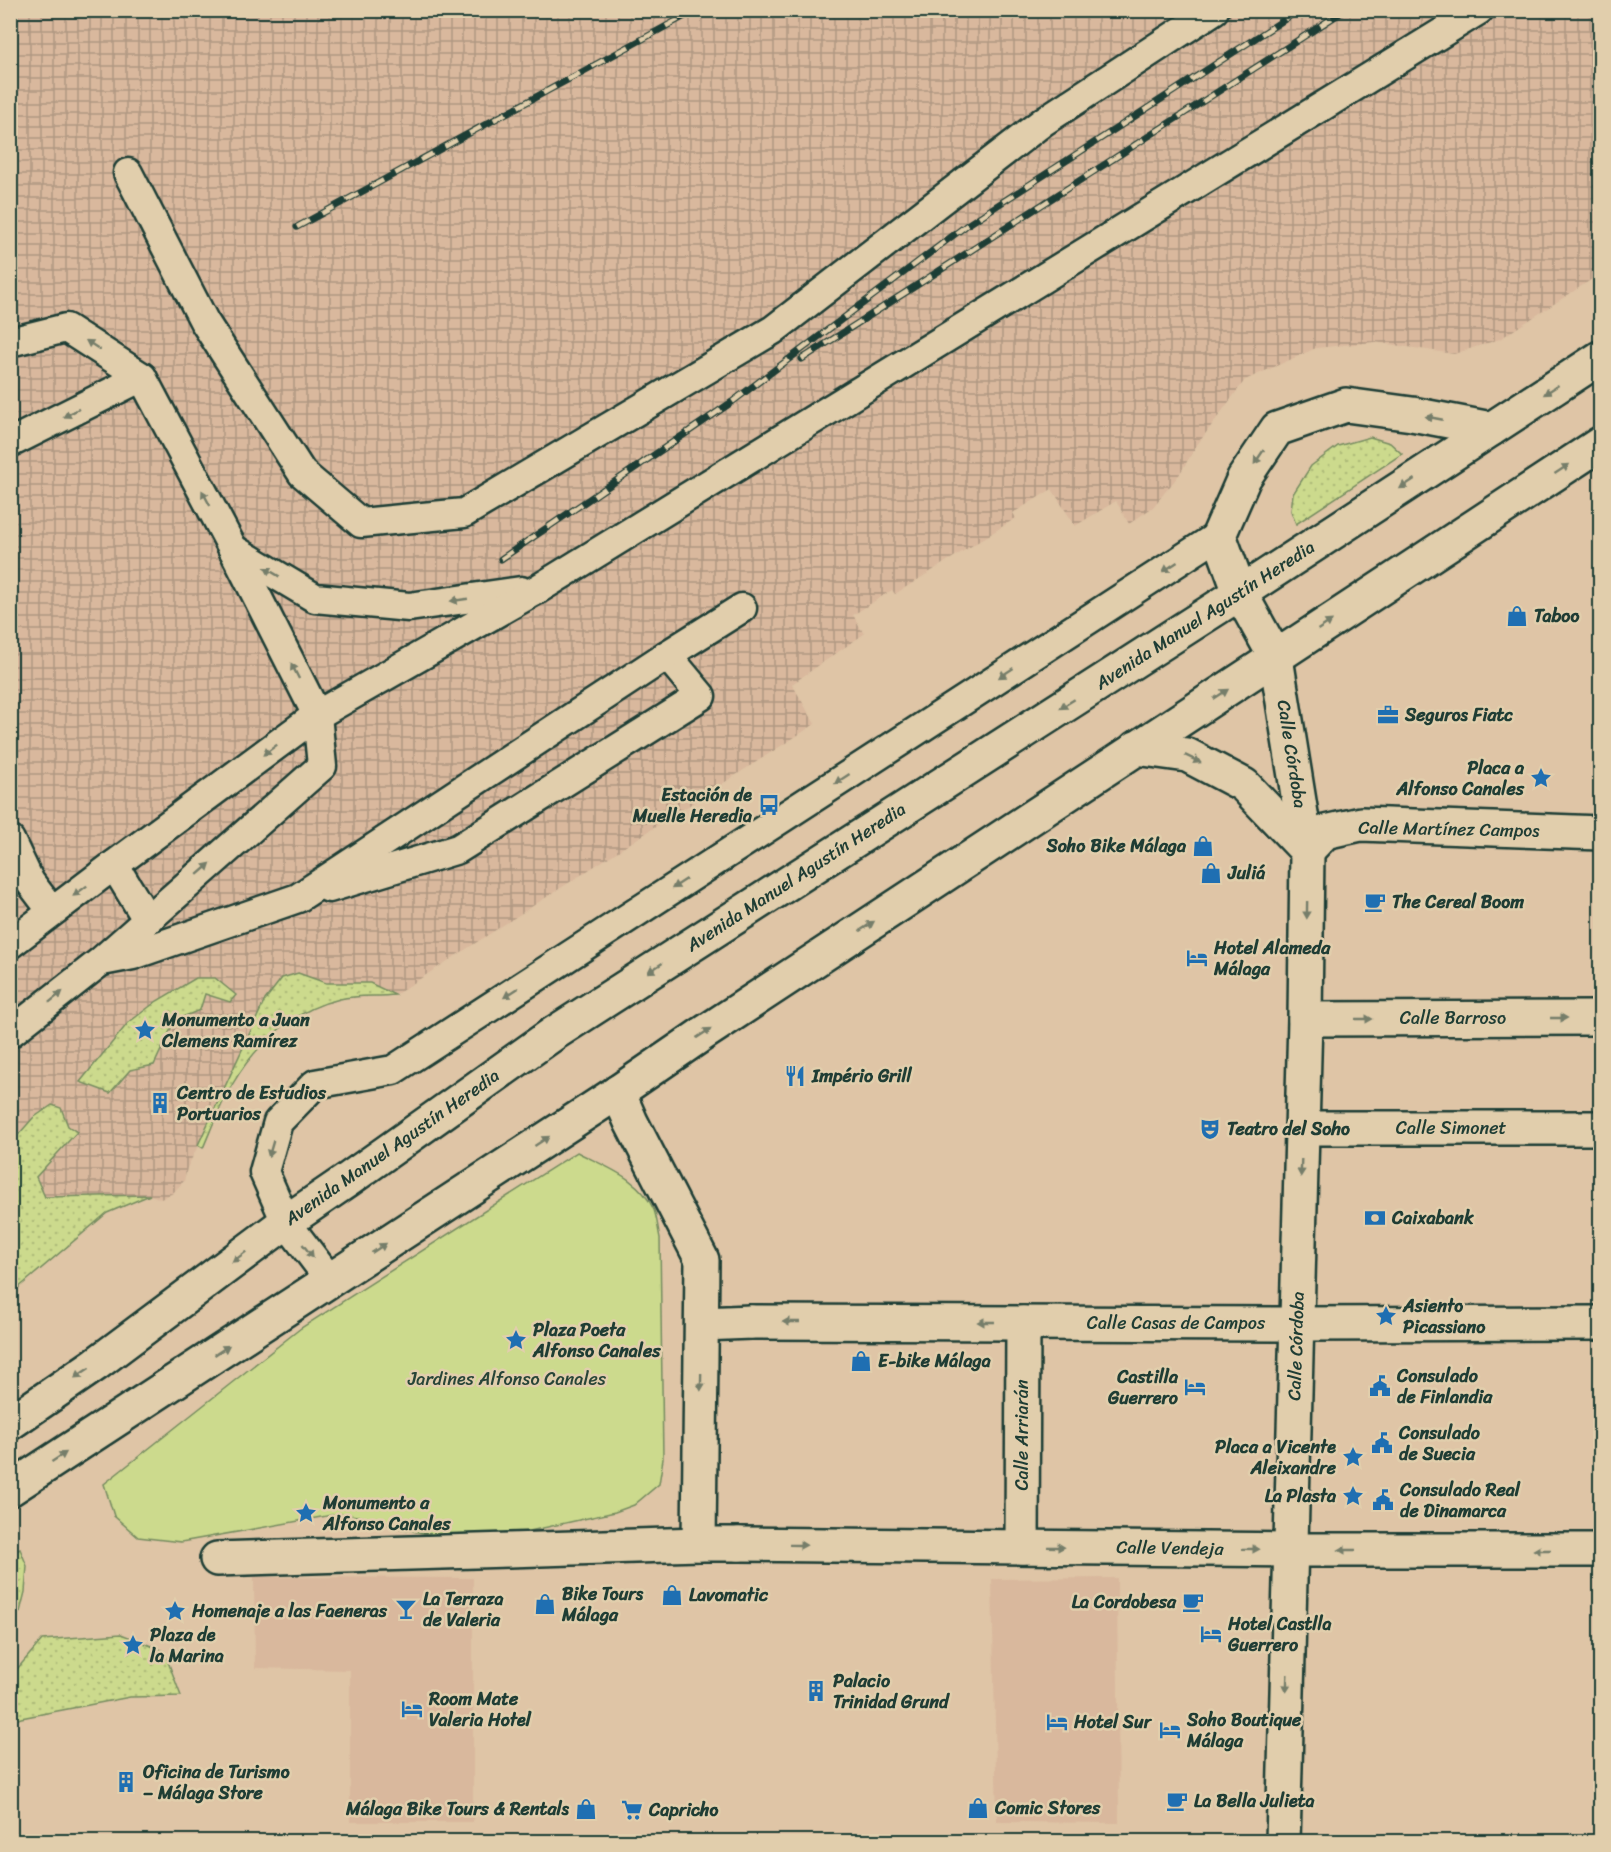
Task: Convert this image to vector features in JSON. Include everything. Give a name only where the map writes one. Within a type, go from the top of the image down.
[{"type":"street","name":"Avenida Manuel Agustín Heredia","points":[[10,1422],[96,1364],[286,1222],[552,1034],[1240,593],[1600,358]]},
{"type":"street","points":[[1276,657],[1240,593],[1219,535],[1244,478],[1277,429],[1346,405],[1412,414],[1491,429]]},
{"type":"street","points":[[10,1489],[618,1092],[701,1035],[1600,444]]},
{"type":"street","name":"Calle Córdoba","points":[[1276,657],[1307,851],[1305,1019],[1283,1842]]},
{"type":"street","name":"Calle Córdoba","points":[[1136,748],[1187,755],[1244,785],[1307,851]]},
{"type":"street","name":"Calle Martínez Campos","points":[[1307,851],[1325,832],[1361,824],[1600,833]]},
{"type":"street","name":"Calle Barroso","points":[[1305,1019],[1600,1018]]},
{"type":"street","points":[[217,1559],[699,1544],[702,1260],[618,1092]]},
{"type":"street","name":"Calle Simonet","points":[[1302,1128],[1600,1128]]},
{"type":"street","name":"Calle Casas de Campos","points":[[702,1324],[751,1322],[1600,1323]]},
{"type":"street","name":"Calle Arriarán","points":[[1022,1547],[1023,1323]]},
{"type":"street","name":"Calle Vendeja","points":[[699,1544],[1291,1550],[1600,1550]]},
{"type":"lane","points":[[128,173],[204,321],[302,473],[361,523],[465,513],[773,330],[1044,121],[1214,10]]},
{"type":"lane","points":[[10,944],[317,714],[538,589],[1479,10]]},
{"type":"lane","points":[[10,342],[66,328],[142,377],[317,714],[322,766],[100,962],[10,1034]]},
{"type":"lane","points":[[10,443],[142,377]]},
{"type":"lane","points":[[330,1280],[286,1222],[264,1172],[279,1122],[315,1084],[393,1070],[1219,535]]},
{"type":"lane","points":[[233,549],[315,598],[409,607],[538,589]]},
{"type":"lane","points":[[298,898],[742,608]]},
{"type":"lane","points":[[100,962],[133,955],[298,898],[458,849],[702,696],[667,655]]},
{"type":"lane","points":[[10,840],[30,882],[52,911]]},
{"type":"lane","points":[[114,865],[147,919]]},
{"type":"shaded area","points":[[11,11],[1600,11],[1600,274],[1500,339],[1454,354],[1374,342],[1316,348],[1245,380],[1197,445],[1179,475],[1153,507],[1129,524],[1116,501],[1075,526],[1052,489],[1013,513],[1016,518],[895,594],[892,590],[853,615],[864,634],[792,684],[815,724],[395,995],[341,999],[311,1009],[285,1024],[252,1055],[231,1086],[203,1148],[198,1146],[187,1168],[184,1181],[173,1193],[161,1199],[150,1195],[107,1213],[11,1294]]},
{"type":"shaded area","points":[[254,1577],[473,1578],[473,1822],[350,1822],[350,1670],[255,1668]]},
{"type":"shaded area","name":"Hotel Sur","points":[[1117,1578],[1119,1823],[997,1822],[992,1579]]},
{"type":"green space","points":[[1370,437],[1390,443],[1402,454],[1296,524],[1291,511],[1293,494],[1311,466],[1338,446]]},
{"type":"green space","points":[[298,973],[326,983],[370,983],[395,995],[347,998],[323,1004],[307,1011],[277,1031],[241,1070],[224,1100],[203,1148],[198,1145],[265,1000],[282,978]]},
{"type":"green space","points":[[196,978],[215,978],[236,995],[230,1002],[205,994],[200,1010],[175,1020],[154,1065],[130,1070],[110,1093],[80,1082],[128,1023],[157,1001]]},
{"type":"green space","points":[[52,1105],[61,1108],[68,1126],[77,1132],[36,1177],[45,1197],[150,1195],[107,1213],[11,1294],[11,1143],[33,1118]]},
{"type":"green space","name":"Jardines Alfonso Canales","points":[[577,1152],[621,1175],[640,1190],[654,1210],[660,1238],[663,1459],[659,1484],[634,1505],[615,1512],[507,1536],[447,1538],[403,1529],[358,1516],[338,1514],[181,1542],[138,1537],[114,1516],[104,1484],[301,1328]]},
{"type":"green space","points":[[20,1549],[27,1566],[25,1592],[20,1612],[11,1624],[11,1555]]},
{"type":"green space","points":[[121,1634],[164,1651],[181,1696],[130,1697],[21,1718],[11,1722],[11,1676],[42,1640]]},
{"type":"railway","points":[[297,227],[696,10]]},
{"type":"railway","points":[[501,559],[732,402],[967,225],[1299,10]]},
{"type":"railway","points":[[802,359],[1345,10]]},
{"type":"place","name":"Taboo","points":[[1517,616]]},
{"type":"place","name":"Seguros Fiatc","points":[[1388,715]]},
{"type":"place","name":"Placa a Alfonso Canales","points":[[1541,778]]},
{"type":"place","name":"Estación de Muelle Heredia","points":[[769,805]]},
{"type":"place","name":"Soho Bike Málaga","points":[[1203,846]]},
{"type":"place","name":"Juliá","points":[[1211,873]]},
{"type":"place","name":"The Cereal Boom","points":[[1375,902]]},
{"type":"place","name":"Hotel Alameda Málaga","points":[[1197,958]]},
{"type":"place","name":"Monumento a Juan Clemens Ramírez","points":[[145,1030]]},
{"type":"place","name":"Império Grill","points":[[795,1076]]},
{"type":"place","name":"Centro de Estudios Portuarios","points":[[160,1103]]},
{"type":"place","name":"Teatro del Soho","points":[[1210,1129]]},
{"type":"place","name":"Caixabank","points":[[1375,1218]]},
{"type":"place","name":"Asiento Picassiano","points":[[1386,1316]]},
{"type":"place","name":"Plaza Poeta Alfonso Canales","points":[[516,1340]]},
{"type":"place","name":"E-bike Málaga","points":[[861,1361]]},
{"type":"place","name":"Consulado de Finlandia","points":[[1380,1386]]},
{"type":"place","name":"Castilla Guerrero","points":[[1195,1387]]},
{"type":"place","name":"Consulado de Suecia","points":[[1382,1443]]},
{"type":"place","name":"Placa a Vicente Aleixandre","points":[[1353,1457]]},
{"type":"place","name":"La Plasta","points":[[1353,1496]]},
{"type":"place","name":"Consulado Real de Dinamarca","points":[[1383,1500]]},
{"type":"place","name":"Monumento a Alfonso Canales","points":[[306,1513]]},
{"type":"place","name":"Lavomatic","points":[[672,1595]]},
{"type":"place","name":"La Cordobesa","points":[[1193,1602]]},
{"type":"place","name":"Bike Tours Málaga","points":[[545,1604]]},
{"type":"place","name":"La Terraza de Valeria","points":[[406,1609]]},
{"type":"place","name":"Homenaje a las Faeneras","points":[[175,1611]]},
{"type":"place","name":"Hotel Castlla Guerrero","points":[[1211,1634]]},
{"type":"place","name":"Plaza de la Marina","points":[[133,1645]]},
{"type":"place","name":"Palacio Trinidad Grund","points":[[816,1691]]},
{"type":"place","name":"Room Mate Valeria Hotel","points":[[412,1709]]},
{"type":"place","name":"Hotel Sur","points":[[1057,1722]]},
{"type":"place","name":"Soho Boutique Málaga","points":[[1170,1730]]},
{"type":"place","name":"Oficina de Turismo – Málaga Store","points":[[126,1782]]},
{"type":"place","name":"La Bella Julieta","points":[[1177,1801]]},
{"type":"place","name":"Comic Stores","points":[[978,1808]]},
{"type":"place","name":"Málaga Bike Tours & Rentals","points":[[586,1809]]},
{"type":"place","name":"Capricho","points":[[632,1810]]}]
